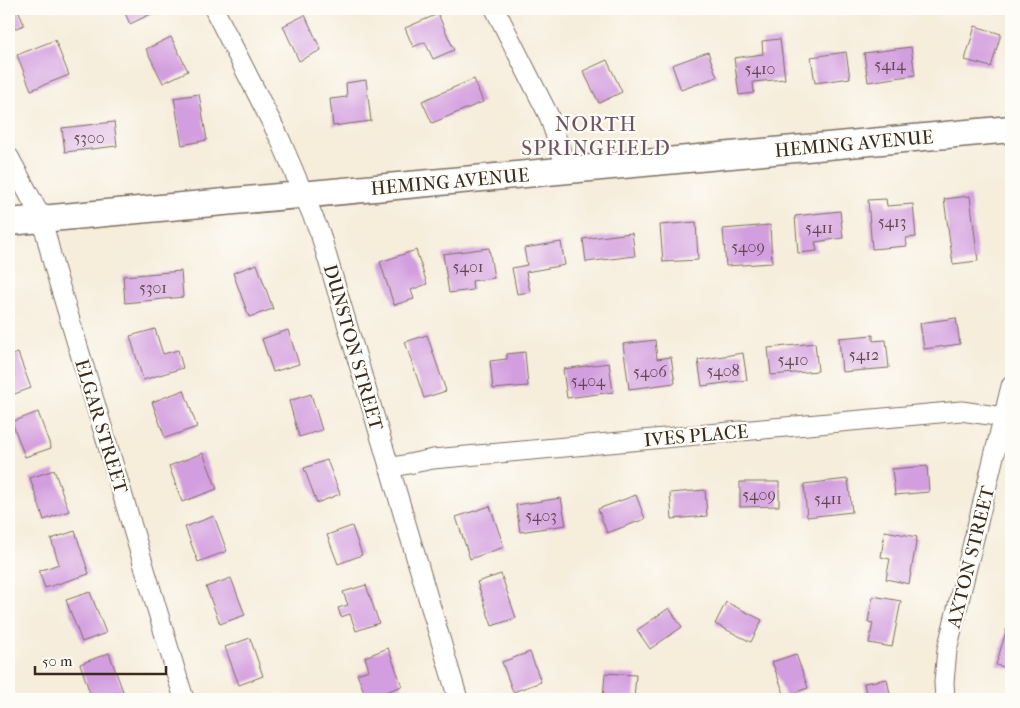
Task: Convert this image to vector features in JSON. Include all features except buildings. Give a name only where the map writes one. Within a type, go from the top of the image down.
[{"type":"street","name":"DUNSTON STREET","points":[[214,9],[280,139],[320,233],[458,699]]},
{"type":"street","points":[[495,9],[549,116],[567,170]]},
{"type":"street","name":"HEMING AVENUE","points":[[9,222],[1011,129]]},
{"type":"street","name":"ELGAR STREET","points":[[9,157],[42,219],[54,267],[184,699]]},
{"type":"street","name":"AXTON STREET","points":[[945,699],[944,682],[947,650],[1011,386]]},
{"type":"street","name":"IVES PLACE","points":[[389,468],[443,458],[961,411],[1004,417]]},
{"type":"district","name":"NORTH SPRINGFIELD","points":[[596,136]]}]
